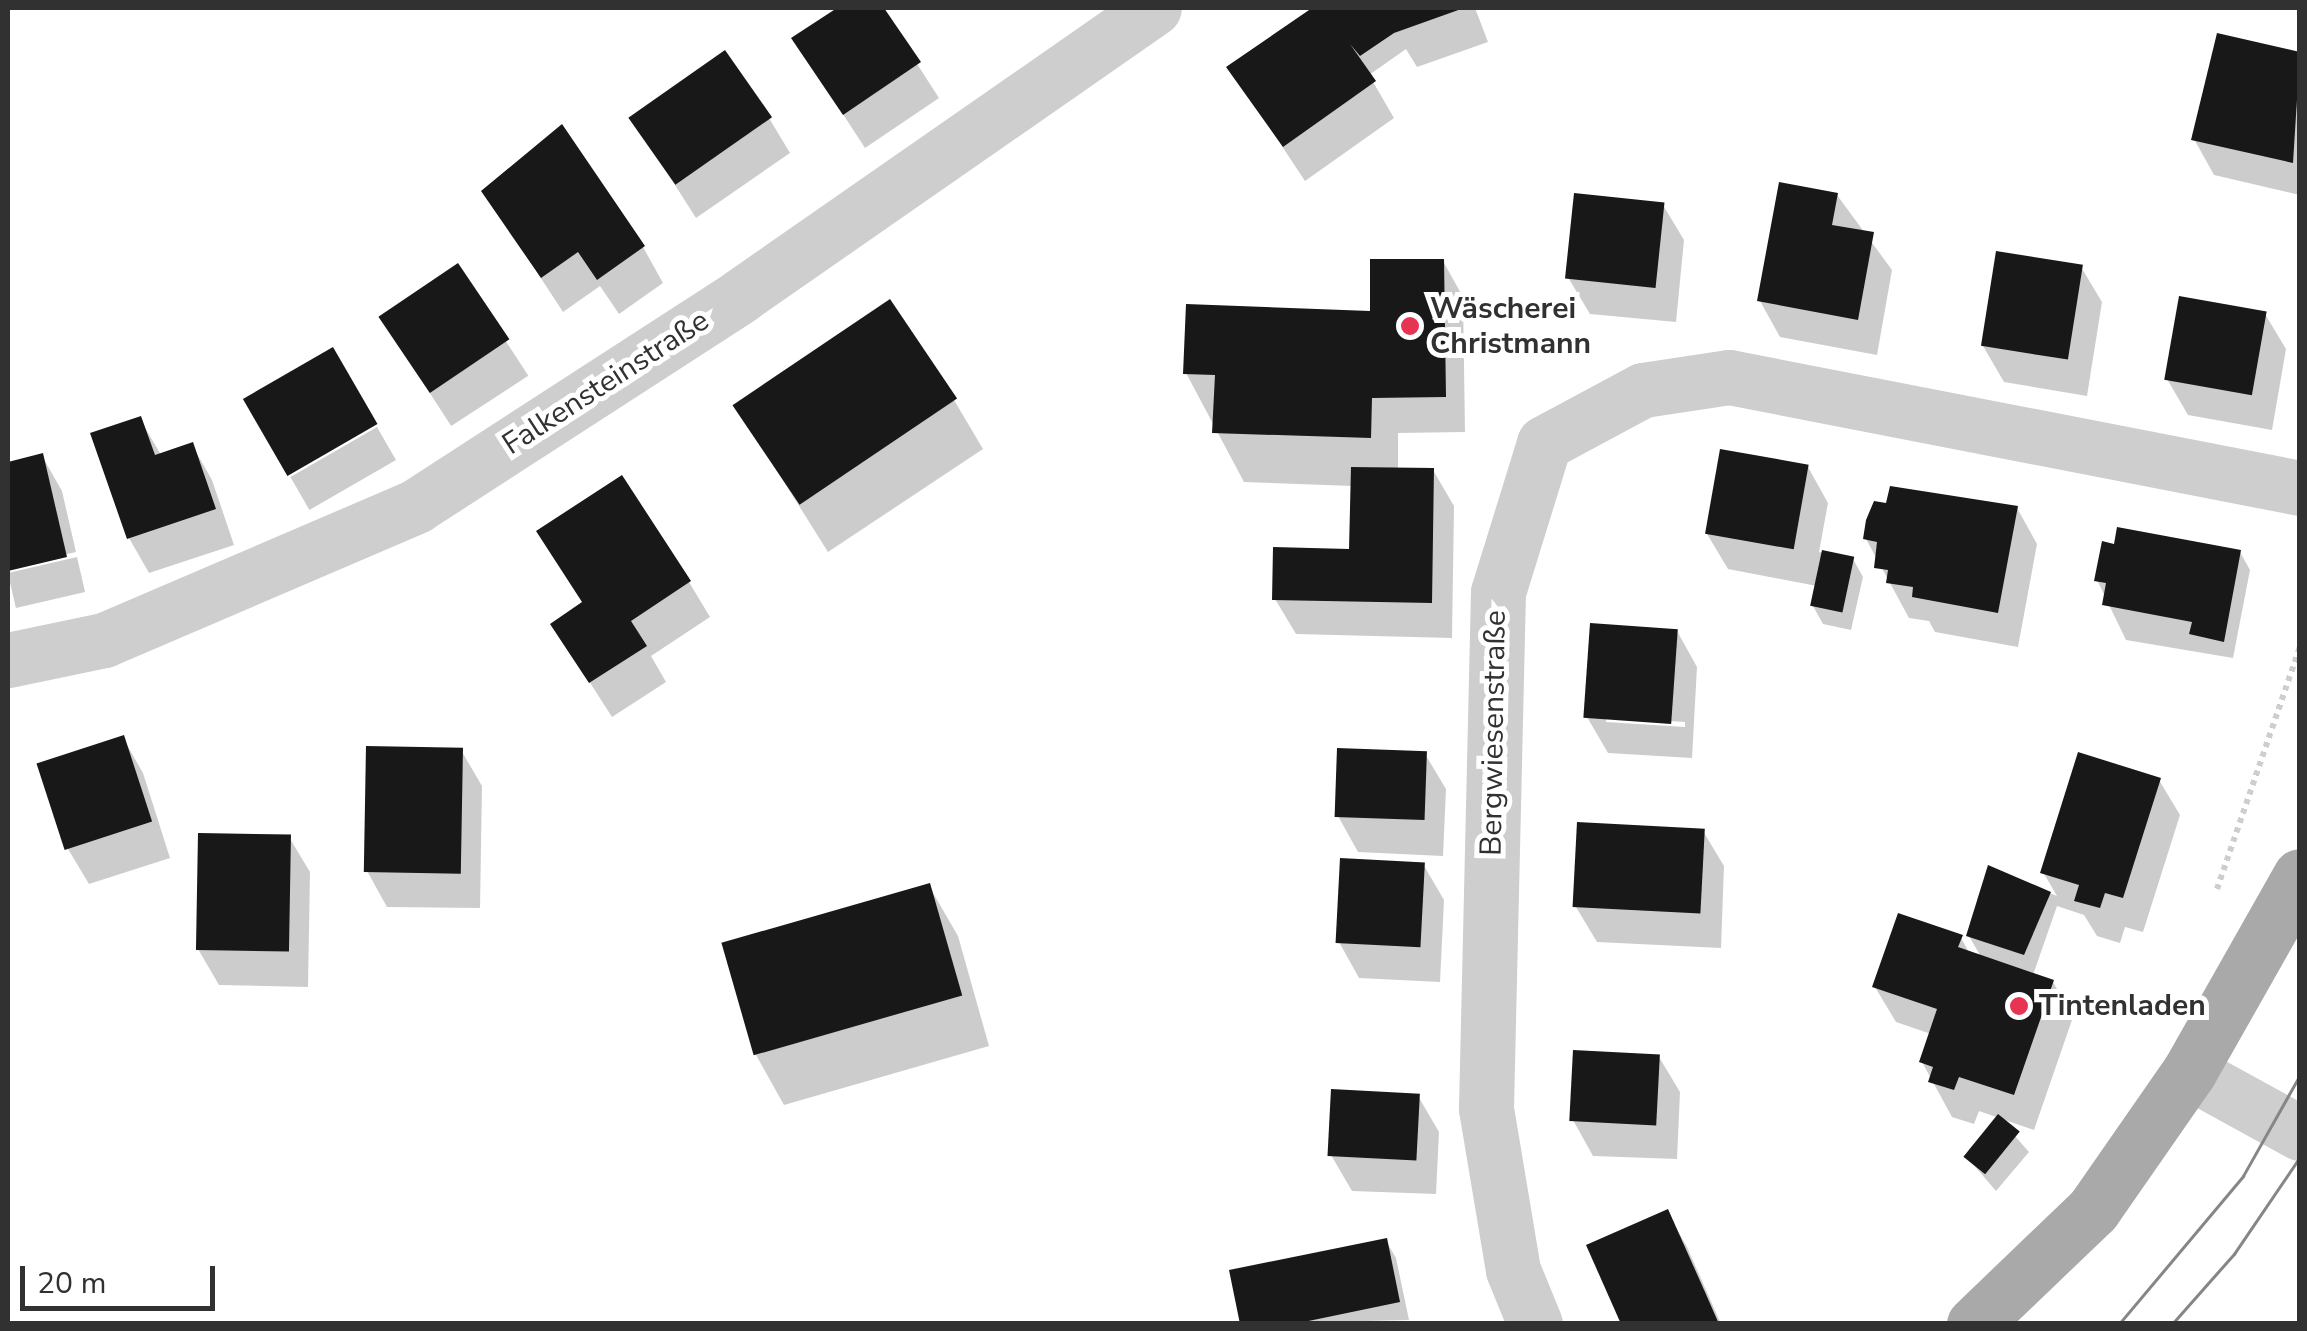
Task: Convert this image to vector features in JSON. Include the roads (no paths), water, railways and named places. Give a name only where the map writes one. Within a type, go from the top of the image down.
[{"type":"main road","points":[[1974,1324],[2093,1210],[2190,1072],[2300,876]]},
{"type":"street","name":"Falkensteinstraße","points":[[8,660],[104,640],[416,506],[740,296],[1154,8]]},
{"type":"street","name":"Bergwiesenstraße","points":[[1535,1324],[1513,1270],[1486,1108],[1498,592],[1544,443],[1643,390],[1729,377],[2300,488]]},
{"type":"street","points":[[2190,1072],[2300,1133]]},
{"type":"tram line","points":[[2119,1324],[2243,1176],[2300,1075]]},
{"type":"tram line","points":[[2172,1324],[2234,1254],[2300,1157]]},
{"type":"place","name":"Wäscherei Christmann","points":[[1410,326]]},
{"type":"place","name":"Tintenladen","points":[[2019,1006]]}]
